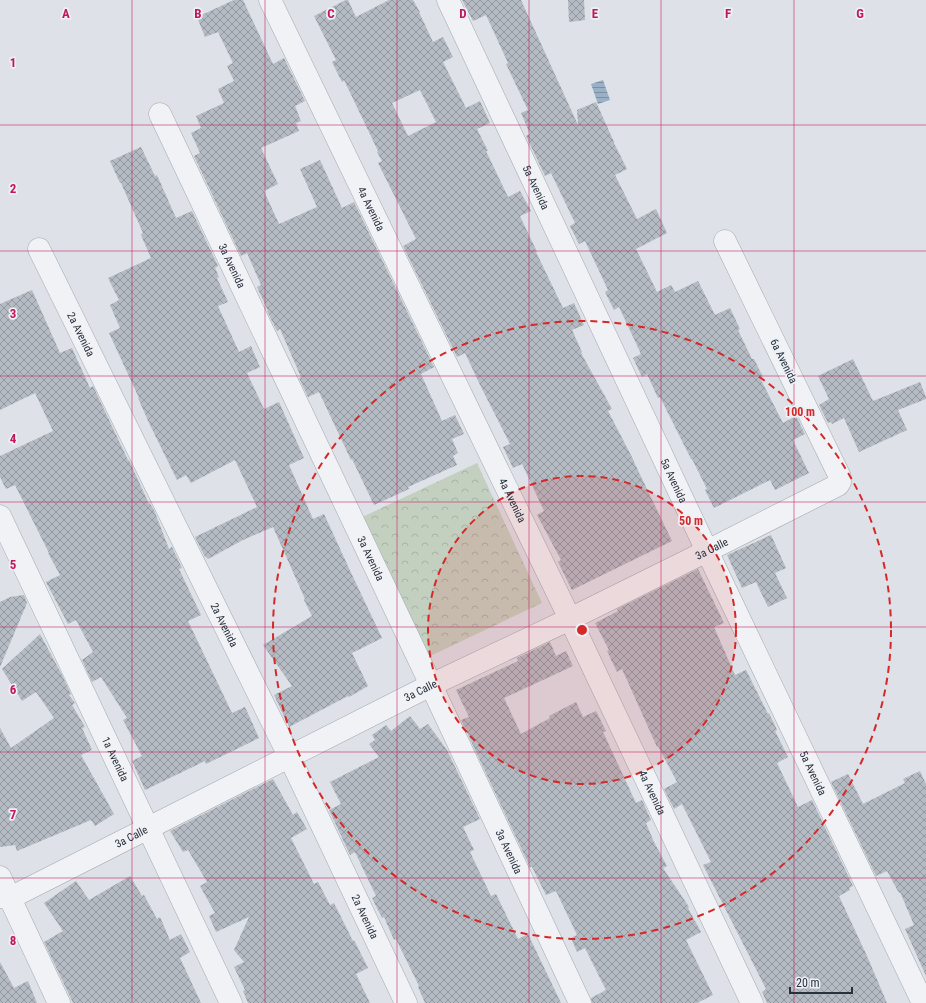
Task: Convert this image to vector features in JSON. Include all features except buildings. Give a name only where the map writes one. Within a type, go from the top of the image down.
[{"type":"street","name":"4a Avenida","points":[[270,0],[570,619],[752,1003]]},
{"type":"street","name":"5a Avenida","points":[[448,0],[707,551],[923,1003]]},
{"type":"street","name":"3a Avenida","points":[[160,114],[580,1003]]},
{"type":"street","name":"6a Avenida","points":[[725,241],[840,477],[840,482]]},
{"type":"street","name":"2a Avenida","points":[[39,249],[289,756],[406,1003]]},
{"type":"street","name":"3a Calle","points":[[5,897],[148,828],[431,685],[570,619],[707,551],[838,485],[840,482]]},
{"type":"street","name":"1a Avenida","points":[[0,516],[231,1003]]},
{"type":"street","points":[[0,877],[5,897],[59,1003]]},
{"type":"green space","points":[[477,463],[542,603],[426,658],[358,519]]},
{"type":"water","points":[[603,80],[610,100],[598,104],[591,84]]}]
